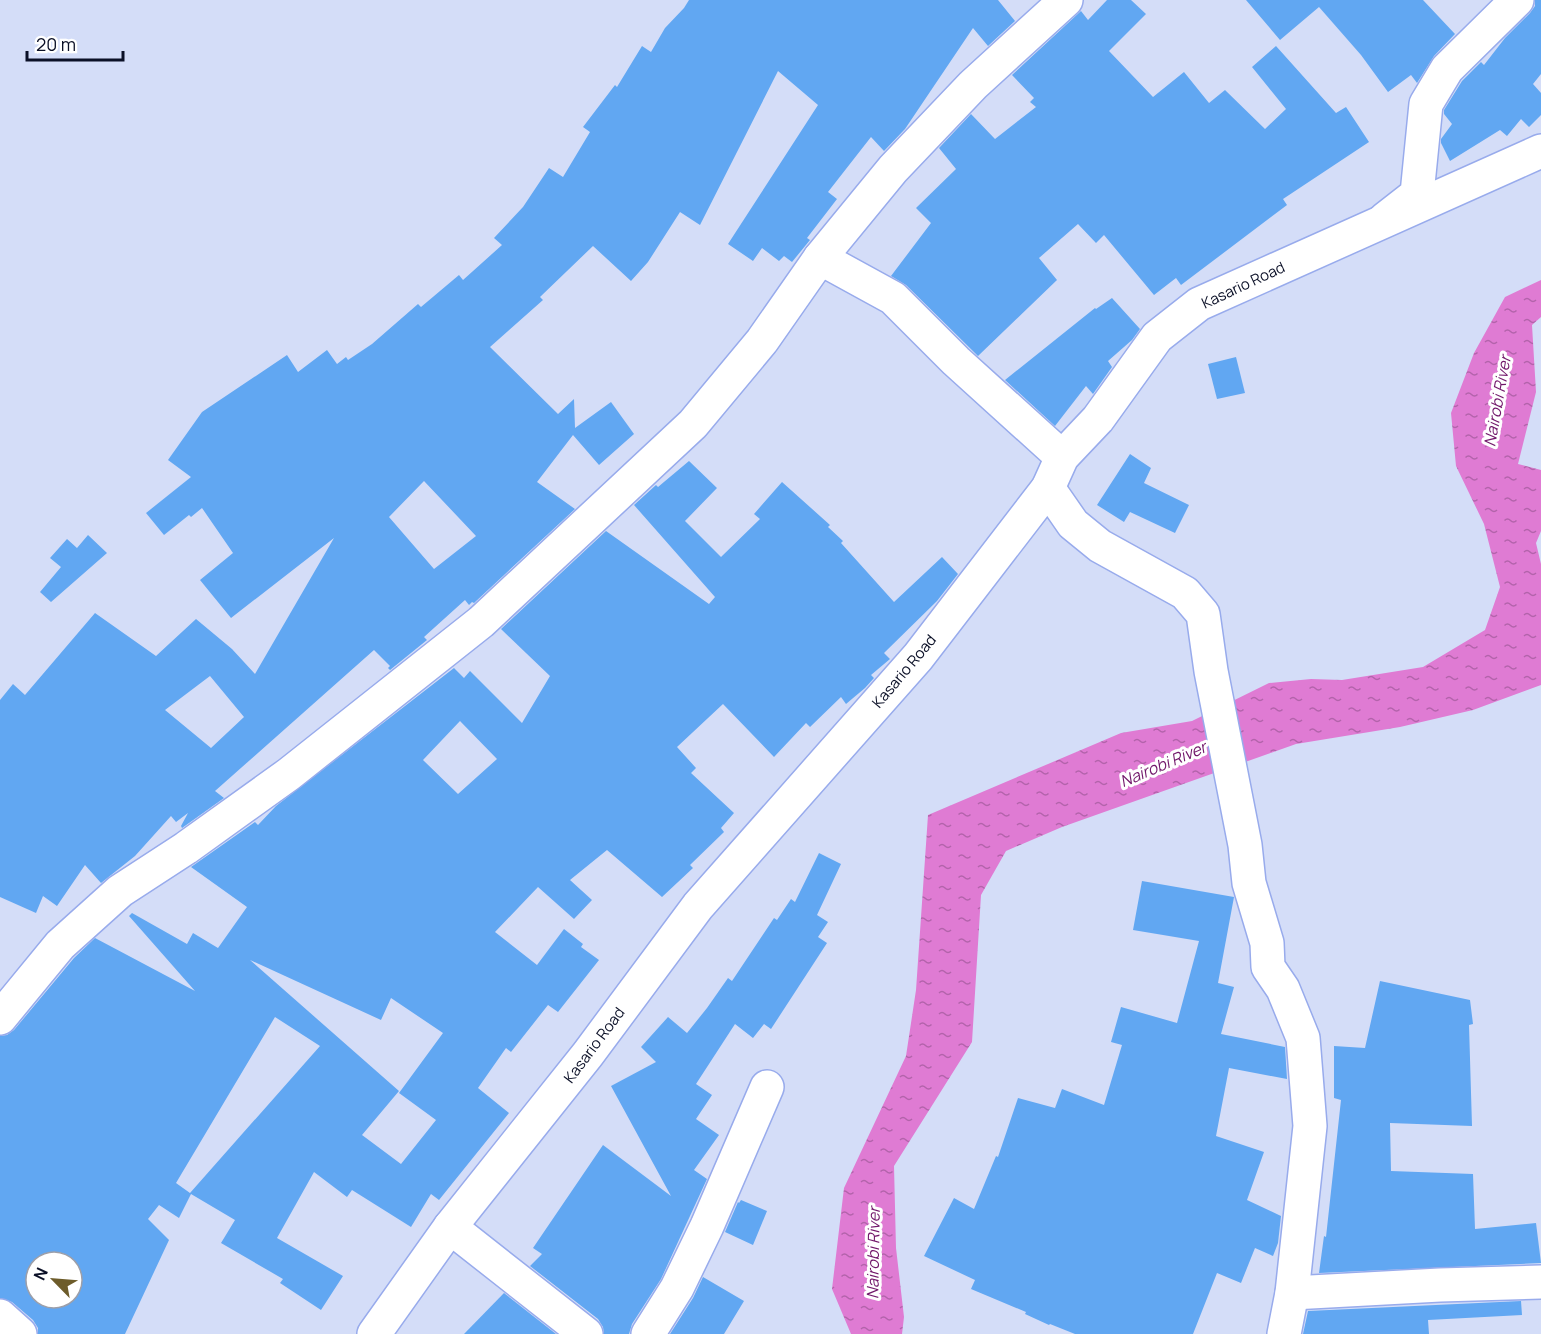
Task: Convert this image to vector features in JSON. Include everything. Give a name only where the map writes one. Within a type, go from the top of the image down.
[{"type":"street","points":[[0,1018],[60,945],[120,891],[186,848],[289,774],[481,622],[693,424],[762,341],[820,258],[901,160],[973,85],[1066,0]]},
{"type":"street","points":[[1377,225],[1417,194],[1426,104],[1447,69],[1517,0]]},
{"type":"street","name":"Kasario Road","points":[[374,1334],[450,1227],[588,1054],[698,906],[918,657],[1048,488],[1062,458],[1098,419],[1157,337],[1199,304],[1541,151]]},
{"type":"street","points":[[820,258],[893,298],[956,361],[1062,458]]},
{"type":"street","points":[[1048,488],[1073,524],[1100,546],[1185,593],[1203,614],[1211,671],[1245,846],[1249,883],[1267,943],[1268,967],[1283,989],[1303,1038],[1310,1126],[1292,1293],[1284,1334]]},
{"type":"street","points":[[648,1334],[677,1288],[707,1226],[767,1087]]},
{"type":"street","points":[[450,1227],[586,1334]]},
{"type":"street","points":[[1292,1293],[1541,1282]]},
{"type":"street","points":[[0,1316],[20,1334]]},
{"type":"water","name":"Nairobi River","points":[[1541,280],[1541,317],[1532,325],[1536,392],[1518,464],[1541,470],[1541,531],[1536,543],[1541,564],[1541,685],[1473,710],[1400,727],[1296,744],[1062,827],[1006,851],[981,895],[972,1042],[894,1166],[896,1248],[904,1317],[902,1334],[851,1334],[832,1289],[844,1188],[906,1056],[916,990],[928,815],[1121,733],[1192,721],[1269,683],[1311,679],[1342,680],[1423,667],[1485,630],[1500,587],[1484,524],[1456,466],[1451,413],[1474,353],[1505,297]]},
{"type":"building","points":[[689,0],[998,0],[1015,21],[988,46],[973,28],[905,129],[884,151],[871,137],[828,192],[837,199],[807,238],[810,240],[792,262],[784,256],[779,261],[762,248],[753,261],[728,244],[818,105],[778,71],[700,225],[680,212],[648,262],[631,281],[593,246],[540,297],[543,300],[490,347],[558,414],[574,399],[575,428],[611,402],[634,434],[599,465],[573,435],[537,482],[575,509],[474,603],[469,605],[465,600],[424,637],[427,640],[390,670],[388,668],[390,666],[374,650],[215,791],[224,798],[182,828],[188,813],[176,822],[171,816],[135,856],[101,883],[85,865],[57,906],[43,896],[36,913],[0,897],[0,700],[13,684],[25,695],[95,613],[156,656],[196,619],[232,649],[255,674],[334,538],[231,618],[200,580],[233,553],[202,508],[191,517],[189,515],[164,535],[146,513],[191,477],[168,460],[202,412],[287,355],[298,372],[327,350],[337,364],[346,357],[348,360],[372,344],[418,304],[421,307],[459,275],[463,280],[502,245],[494,238],[523,207],[549,168],[563,177],[590,132],[583,127],[615,85],[617,87],[642,46],[651,52],[665,28]],"holes":[[[424,481],[476,536],[434,569],[389,517]],[[210,676],[244,717],[211,748],[165,710]]]},
{"type":"building","points":[[1107,0],[1131,0],[1146,14],[1109,51],[1153,97],[1184,72],[1209,103],[1225,90],[1265,129],[1286,109],[1252,67],[1276,46],[1336,113],[1346,107],[1369,142],[1283,199],[1287,205],[1181,285],[1176,278],[1154,295],[1104,235],[1096,243],[1078,224],[1039,258],[1057,280],[978,356],[906,285],[891,276],[931,223],[916,208],[956,169],[939,148],[971,114],[995,139],[1036,107],[1030,102],[1034,98],[1012,75],[1081,11],[1088,20]]},
{"type":"building","points":[[1246,0],[1423,0],[1455,34],[1434,56],[1417,83],[1411,75],[1388,92],[1361,55],[1319,7],[1280,40]]},
{"type":"building","points":[[1535,0],[1541,0],[1541,74],[1533,84],[1541,93],[1541,115],[1529,127],[1521,119],[1507,136],[1500,130],[1450,161],[1441,143],[1441,139],[1452,124],[1444,114],[1444,110],[1462,81],[1481,62],[1484,65],[1505,38],[1530,13],[1535,6]]},
{"type":"building","points":[[1112,298],[1140,329],[1132,340],[1108,361],[1112,367],[1093,394],[1086,386],[1055,426],[1005,380],[1095,308]]},
{"type":"building","points":[[1236,357],[1245,393],[1217,399],[1208,364]]},
{"type":"building","points":[[1130,454],[1151,468],[1144,483],[1189,505],[1175,533],[1130,512],[1124,522],[1097,505]]},
{"type":"building","points":[[689,461],[717,488],[685,521],[721,557],[760,519],[754,514],[782,482],[830,525],[828,527],[843,541],[841,543],[894,602],[942,557],[958,574],[937,601],[884,653],[890,659],[871,675],[874,678],[865,688],[846,704],[841,697],[810,727],[806,723],[774,757],[723,704],[677,747],[696,768],[691,773],[734,813],[721,828],[724,832],[690,865],[693,868],[662,897],[607,850],[570,880],[592,900],[574,919],[538,887],[495,932],[537,965],[564,929],[583,944],[581,947],[599,960],[558,1012],[548,1005],[511,1052],[506,1048],[478,1088],[509,1113],[439,1200],[431,1194],[411,1227],[352,1190],[347,1197],[314,1172],[277,1238],[343,1276],[321,1310],[280,1283],[283,1279],[221,1243],[235,1220],[191,1194],[179,1218],[159,1205],[148,1219],[169,1240],[125,1334],[38,1334],[38,1328],[33,1320],[12,1302],[0,1298],[0,1036],[7,1035],[14,1030],[74,958],[95,938],[195,991],[129,916],[132,913],[187,944],[193,933],[218,948],[247,907],[191,867],[255,822],[258,825],[276,806],[454,668],[464,678],[470,671],[522,723],[550,676],[501,629],[606,531],[709,604],[715,597],[634,505],[656,485],[658,487]],"holes":[[[460,721],[497,759],[458,794],[423,760]],[[250,960],[381,1020],[391,998],[443,1033],[399,1093],[436,1120],[401,1164],[362,1135],[399,1091]],[[275,1017],[320,1046],[190,1193],[176,1183]]]},
{"type":"building","points":[[88,535],[107,553],[51,602],[40,592],[61,567],[50,558],[67,539],[77,548]]},
{"type":"building","points":[[819,853],[841,864],[817,915],[828,922],[818,937],[827,943],[771,1029],[764,1024],[753,1038],[735,1024],[696,1084],[712,1095],[696,1119],[719,1135],[694,1170],[707,1179],[661,1279],[632,1324],[629,1334],[604,1334],[598,1319],[530,1266],[542,1254],[533,1248],[603,1145],[671,1196],[611,1086],[656,1062],[641,1047],[668,1017],[687,1033],[728,978],[732,981],[774,918],[777,920],[791,899],[795,902]]},
{"type":"building","points":[[1142,881],[1234,897],[1218,983],[1234,987],[1221,1034],[1285,1047],[1287,1079],[1229,1068],[1216,1136],[1264,1152],[1247,1200],[1281,1216],[1278,1243],[1273,1256],[1255,1248],[1241,1283],[1217,1273],[1193,1334],[1075,1334],[1049,1325],[1025,1314],[1026,1312],[971,1289],[975,1280],[924,1256],[954,1198],[974,1209],[996,1156],[998,1157],[1018,1098],[1055,1108],[1062,1089],[1104,1105],[1122,1045],[1111,1042],[1121,1007],[1177,1023],[1199,941],[1133,930]]},
{"type":"building","points":[[1380,981],[1470,1000],[1473,1024],[1469,1025],[1472,1126],[1390,1123],[1391,1171],[1473,1174],[1475,1229],[1536,1223],[1541,1263],[1319,1273],[1324,1236],[1326,1237],[1341,1100],[1334,1098],[1334,1046],[1365,1048]]},
{"type":"building","points":[[741,1200],[767,1211],[753,1245],[725,1232]]},
{"type":"building","points":[[703,1277],[744,1301],[724,1334],[670,1334],[693,1298]]},
{"type":"building","points":[[504,1293],[556,1334],[464,1334]]},
{"type":"building","points":[[1521,1301],[1522,1315],[1428,1320],[1429,1334],[1303,1334],[1308,1311]]}]
